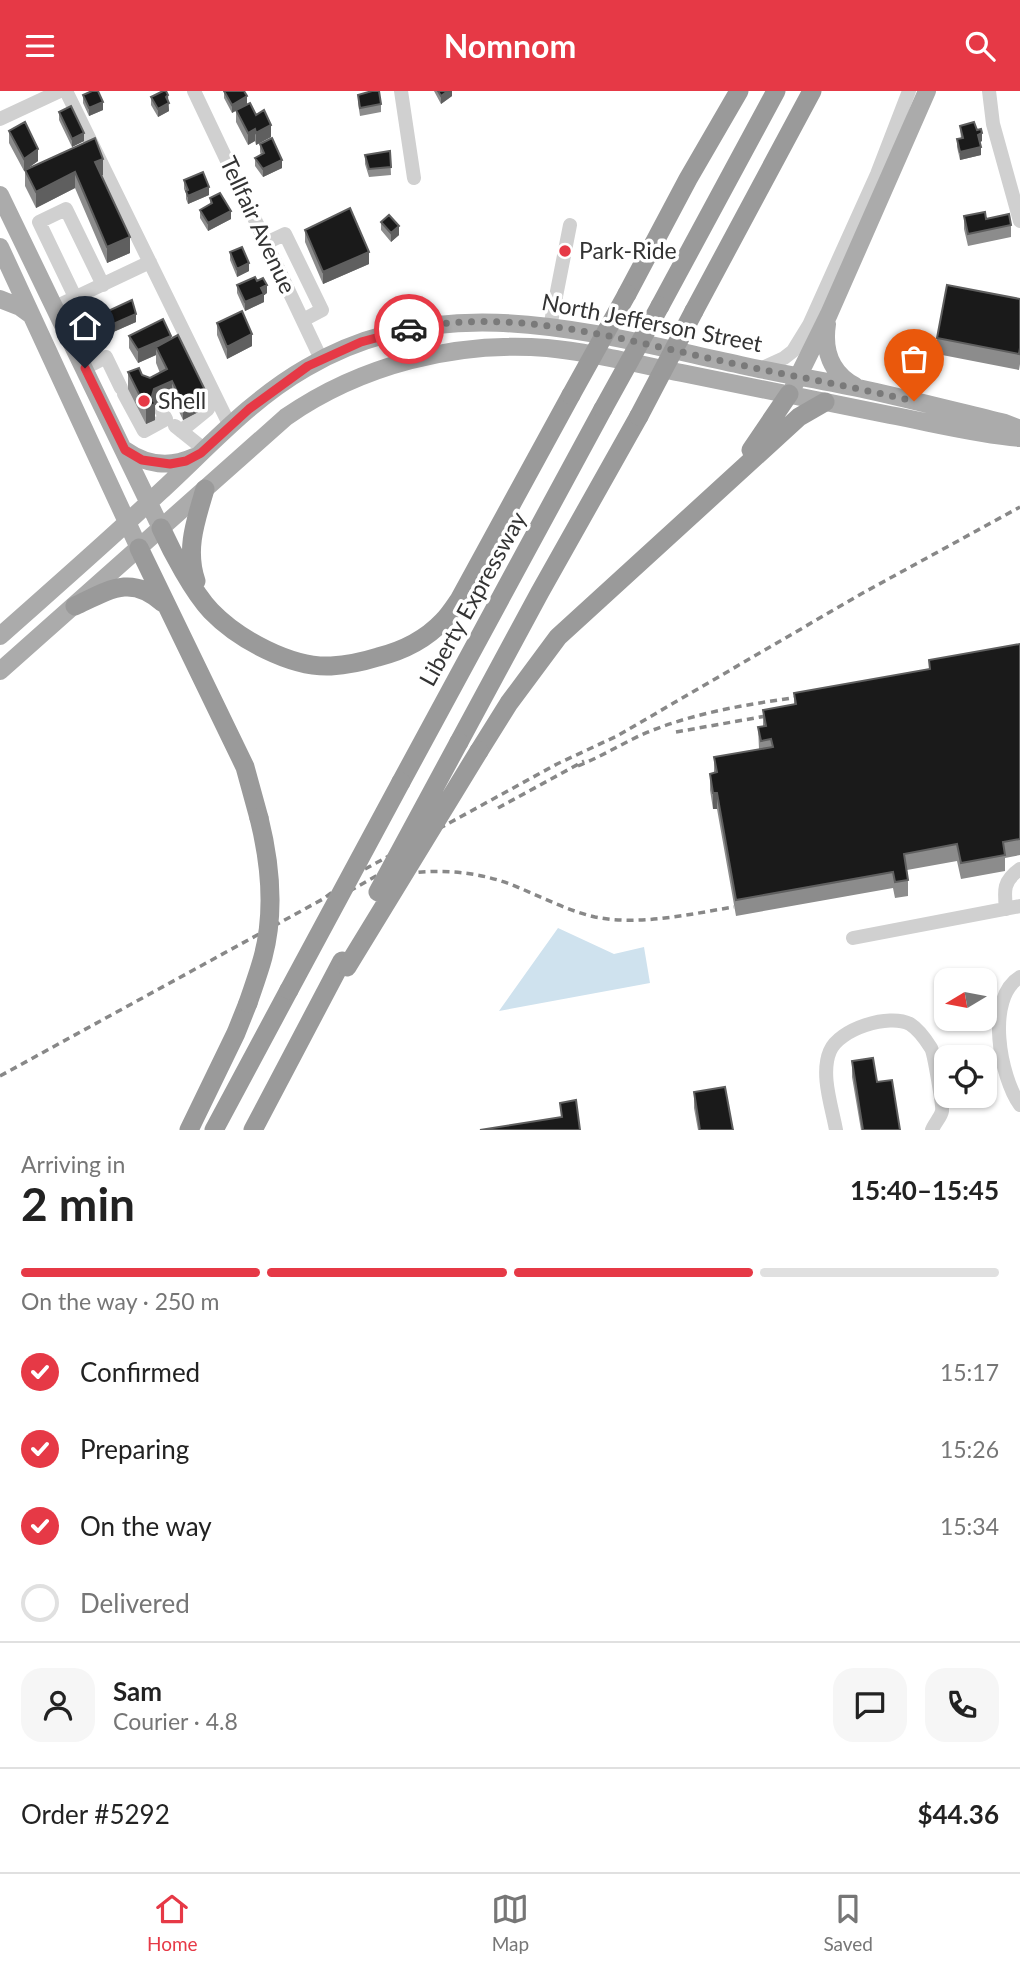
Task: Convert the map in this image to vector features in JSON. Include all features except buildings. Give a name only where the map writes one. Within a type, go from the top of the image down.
[{"type":"highway","points":[[161,528],[174,556],[210,611],[247,642],[283,657],[327,666],[353,664],[394,653],[423,638],[444,621],[459,600],[688,179],[739,91]]},
{"type":"highway","name":"Liberty Expressway","points":[[214,1130],[776,91]]},
{"type":"highway","points":[[344,964],[459,742],[639,416],[812,91]]},
{"type":"highway","points":[[733,477],[794,386]]},
{"type":"highway","points":[[253,1130],[327,987],[509,703],[558,637],[805,412],[825,402]]},
{"type":"highway","points":[[202,599],[191,554],[195,520],[205,489]]},
{"type":"highway","points":[[139,548],[245,767],[259,818],[269,877],[269,911],[264,954],[236,1033],[189,1130]]},
{"type":"highway","points":[[75,606],[113,588],[130,587],[150,592],[167,607]]},
{"type":"main road","points":[[794,386],[829,314],[927,91]]},
{"type":"main road","points":[[0,195],[161,528]]},
{"type":"main road","points":[[0,671],[139,548],[31,315],[1,258]]},
{"type":"main road","points":[[0,299],[31,315]]},
{"type":"main road","points":[[829,314],[826,343],[832,364],[846,381],[868,390]]},
{"type":"main road","name":"North Jefferson Street","points":[[0,636],[230,426],[282,384],[321,359],[379,336],[426,326],[480,321],[550,327],[619,339],[760,369],[825,402],[997,436],[1020,437]]},
{"type":"main road","name":"North Jefferson Street","points":[[139,548],[271,429],[318,396],[377,369],[443,354],[493,348],[556,349],[588,353],[794,386],[868,390],[1020,429]]},
{"type":"main road","points":[[125,450],[142,460],[161,464],[186,461],[203,452]]},
{"type":"street","points":[[0,119],[60,91]]},
{"type":"street","points":[[66,91],[230,426]]},
{"type":"street","name":"Tellfair Avenue","points":[[194,91],[321,359]]},
{"type":"street","points":[[401,91],[414,178]]},
{"type":"street","points":[[760,369],[793,351],[809,325],[877,174],[909,91]]},
{"type":"street","points":[[989,91],[993,124],[1020,221]]},
{"type":"street","points":[[18,232],[65,209],[103,285]]},
{"type":"street","points":[[39,222],[75,297]]},
{"type":"street","points":[[550,327],[570,225]]},
{"type":"street","points":[[267,243],[285,234],[322,310],[303,320]]},
{"type":"street","points":[[55,307],[150,262]]},
{"type":"street","points":[[85,368],[106,357],[127,392],[153,414],[181,431],[203,452]]},
{"type":"street","points":[[181,431],[208,409],[211,387]]},
{"type":"street","points":[[103,405],[127,392]]},
{"type":"street","points":[[853,938],[1013,907],[1004,889],[1012,875],[1020,869]]},
{"type":"street","points":[[1020,977],[1003,995],[998,1024],[1007,1083],[1020,1104]]},
{"type":"street","points":[[836,1130],[827,1072],[830,1052],[838,1038],[854,1028],[892,1020],[908,1023],[918,1031],[932,1050],[942,1111],[932,1130]]},
{"type":"water","points":[[558,928],[614,954],[644,947],[650,983],[499,1011]]},
{"type":"railway","points":[[0,1076],[323,899],[356,874],[557,764],[617,736],[861,594],[1020,507]]},
{"type":"railway","points":[[578,766],[641,735],[683,720],[748,705],[814,695]]},
{"type":"railway","points":[[676,732],[783,713]]},
{"type":"railway","points":[[498,808],[584,761]]},
{"type":"railway","points":[[339,897],[431,845]]},
{"type":"railway","points":[[383,878],[431,872],[479,875],[510,884],[573,910],[612,919],[665,918],[734,907]]},
{"type":"way so far","points":[[409,329],[480,321],[517,322],[619,339],[914,401]]},
{"type":"place","name":"Park-Ride","points":[[565,251]]},
{"type":"place","name":"Shell","points":[[144,401]]},
{"type":"route","points":[[85,368],[125,450],[142,460],[170,464],[186,461],[201,453],[249,409],[308,366],[361,342],[409,329]]}]
